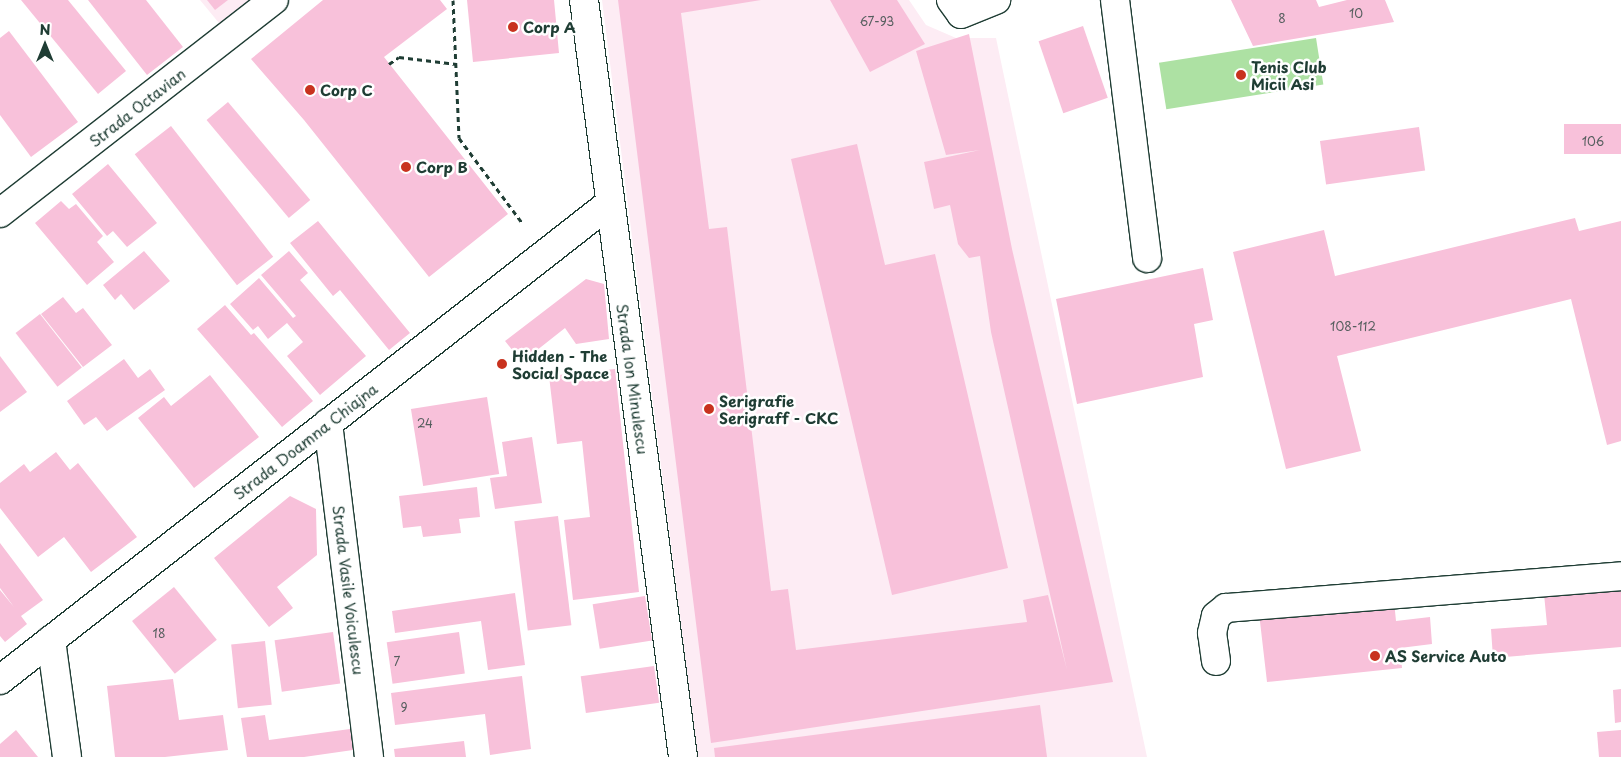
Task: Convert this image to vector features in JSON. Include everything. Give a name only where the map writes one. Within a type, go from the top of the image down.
[{"type":"street","name":"Strada Octavian","points":[[0,213],[274,0]]},
{"type":"street","name":"Strada Ion Minulescu","points":[[584,0],[683,757]]},
{"type":"street","points":[[951,0],[960,14],[996,0]]},
{"type":"street","points":[[1115,0],[1147,258]]},
{"type":"street","name":"Strada Doamna Chiajna","points":[[0,680],[610,203]]},
{"type":"street","name":"Strada Vasile Voiculescu","points":[[328,423],[369,757]]},
{"type":"street","points":[[1216,661],[1212,633],[1216,616],[1226,608],[1621,576]]},
{"type":"street","points":[[51,640],[67,757]]},
{"type":"path","points":[[453,0],[459,138],[523,224]]},
{"type":"path","points":[[389,64],[399,57],[457,64]]},
{"type":"shaded area","points":[[200,0],[250,0],[219,23]]},
{"type":"shaded area","points":[[602,0],[909,0],[926,25],[956,38],[996,38],[1147,757],[698,757]]},
{"type":"green space","name":"Tenis Club Micii Asi","points":[[1316,38],[1323,84],[1166,109],[1159,63]]},
{"type":"building","points":[[21,0],[68,0],[126,71],[98,94]]},
{"type":"building","points":[[88,0],[146,0],[183,47],[147,75]]},
{"type":"building","points":[[207,0],[228,0],[215,10]]},
{"type":"building","name":"Corp B","points":[[323,0],[440,0],[447,9],[384,57],[508,214],[429,277],[304,120],[251,59]]},
{"type":"building","name":"Corp A","points":[[467,0],[554,0],[559,53],[473,62]]},
{"type":"building","points":[[618,0],[761,0],[681,13],[709,229],[727,227],[771,591],[788,589],[796,650],[1027,622],[1023,600],[1048,595],[1067,670],[991,332],[980,256],[969,258],[958,244],[950,205],[934,209],[924,162],[980,150],[946,155],[916,51],[969,34],[1012,249],[1113,682],[711,743]]},
{"type":"building","points":[[830,0],[897,0],[925,44],[870,72]]},
{"type":"building","points":[[1231,0],[1316,0],[1319,7],[1347,0],[1385,0],[1394,22],[1253,46]]},
{"type":"building","points":[[1083,26],[1108,98],[1063,113],[1039,41]]},
{"type":"building","points":[[9,31],[78,122],[31,157],[0,115],[0,38]]},
{"type":"building","points":[[228,102],[310,200],[289,218],[207,120]]},
{"type":"building","points":[[1564,124],[1621,124],[1621,154],[1564,154]]},
{"type":"building","points":[[171,126],[273,257],[237,285],[135,154]]},
{"type":"building","points":[[1419,127],[1425,171],[1326,184],[1320,141]]},
{"type":"building","points":[[857,144],[885,265],[935,254],[1008,568],[892,595],[791,159]]},
{"type":"building","points":[[108,164],[157,223],[127,247],[113,231],[107,236],[72,194]]},
{"type":"building","points":[[61,201],[69,209],[76,204],[103,236],[97,242],[114,262],[87,285],[35,223]]},
{"type":"building","points":[[1575,218],[1579,231],[1621,221],[1621,441],[1607,445],[1571,299],[1337,356],[1361,451],[1286,469],[1233,252],[1324,230],[1335,276]]},
{"type":"building","points":[[318,221],[410,333],[389,350],[340,290],[333,296],[290,243]]},
{"type":"building","points":[[144,251],[170,281],[134,310],[121,294],[115,300],[103,285]]},
{"type":"building","points":[[289,251],[308,273],[300,280],[366,356],[320,395],[287,356],[303,342],[287,323],[268,339],[258,326],[253,330],[230,304],[259,278],[293,318],[296,316],[261,275]]},
{"type":"building","points":[[1203,268],[1213,320],[1194,324],[1203,377],[1077,404],[1056,299]]},
{"type":"building","points":[[586,279],[604,284],[609,339],[576,344],[565,328],[522,362],[505,341]]},
{"type":"building","points":[[63,297],[76,313],[83,308],[112,345],[83,367],[41,314]]},
{"type":"building","points":[[225,305],[251,335],[254,333],[313,401],[282,427],[197,329]]},
{"type":"building","points":[[40,314],[82,368],[57,387],[16,333]]},
{"type":"building","points":[[0,356],[27,392],[0,412]]},
{"type":"building","points":[[124,359],[138,378],[150,369],[165,390],[107,431],[96,417],[84,425],[67,401]]},
{"type":"building","points":[[615,369],[639,592],[573,600],[564,520],[590,517],[582,441],[557,444],[549,376]]},
{"type":"building","points":[[210,375],[259,437],[194,488],[138,418],[164,397],[171,406]]},
{"type":"building","points":[[487,397],[499,474],[423,486],[411,409]]},
{"type":"building","points":[[532,437],[542,503],[495,509],[490,478],[507,476],[502,442]]},
{"type":"building","points":[[56,452],[70,470],[78,463],[137,537],[91,572],[64,537],[38,557],[0,508],[0,483],[24,464],[30,472]]},
{"type":"building","points":[[477,487],[480,517],[459,519],[461,533],[423,537],[421,526],[403,528],[399,496]]},
{"type":"building","points":[[290,496],[316,509],[317,555],[277,587],[293,608],[269,627],[214,558]]},
{"type":"building","points":[[558,516],[571,625],[528,631],[514,521]]},
{"type":"building","points":[[0,543],[43,600],[21,616],[27,624],[5,642],[0,636],[0,590],[14,607],[0,588]]},
{"type":"building","points":[[174,587],[217,640],[175,674],[132,621]]},
{"type":"building","points":[[1621,588],[1621,647],[1493,658],[1491,629],[1547,625],[1544,594]]},
{"type":"building","points":[[515,593],[525,665],[488,670],[481,621],[395,633],[392,611]]},
{"type":"building","points":[[645,596],[652,640],[600,649],[593,604]]},
{"type":"building","points":[[1394,601],[1396,621],[1430,617],[1432,644],[1400,648],[1402,668],[1267,682],[1259,613]]},
{"type":"building","points":[[333,632],[340,683],[282,692],[275,640]]},
{"type":"building","points":[[459,632],[465,674],[393,684],[387,642]]},
{"type":"building","points":[[265,641],[272,705],[238,708],[231,645]]},
{"type":"building","points":[[654,666],[659,703],[586,713],[581,676]]},
{"type":"building","points":[[522,676],[531,749],[490,755],[485,714],[395,725],[391,693]]},
{"type":"building","points":[[173,679],[179,720],[223,715],[228,750],[165,757],[115,757],[107,686]]},
{"type":"building","points":[[1621,689],[1621,722],[1615,723],[1613,690]]},
{"type":"building","points":[[1040,705],[1047,757],[715,757],[714,748]]},
{"type":"building","points":[[265,715],[269,740],[350,729],[353,750],[304,757],[247,757],[241,718]]},
{"type":"building","points":[[16,730],[38,757],[0,757],[0,744]]},
{"type":"building","points":[[1621,730],[1621,757],[1599,757],[1597,732]]},
{"type":"building","points":[[464,741],[466,757],[395,757],[394,749]]},
{"type":"place","name":"Corp A","points":[[513,27]]},
{"type":"place","name":"Tenis Club Micii Asi","points":[[1241,75]]},
{"type":"place","name":"Corp C","points":[[310,90]]},
{"type":"place","name":"Corp B","points":[[406,167]]},
{"type":"place","name":"Hidden - The Social Space","points":[[502,364]]},
{"type":"place","name":"Serigrafie Serigraff - CKC","points":[[709,409]]},
{"type":"place","name":"AS Service Auto","points":[[1375,656]]}]
